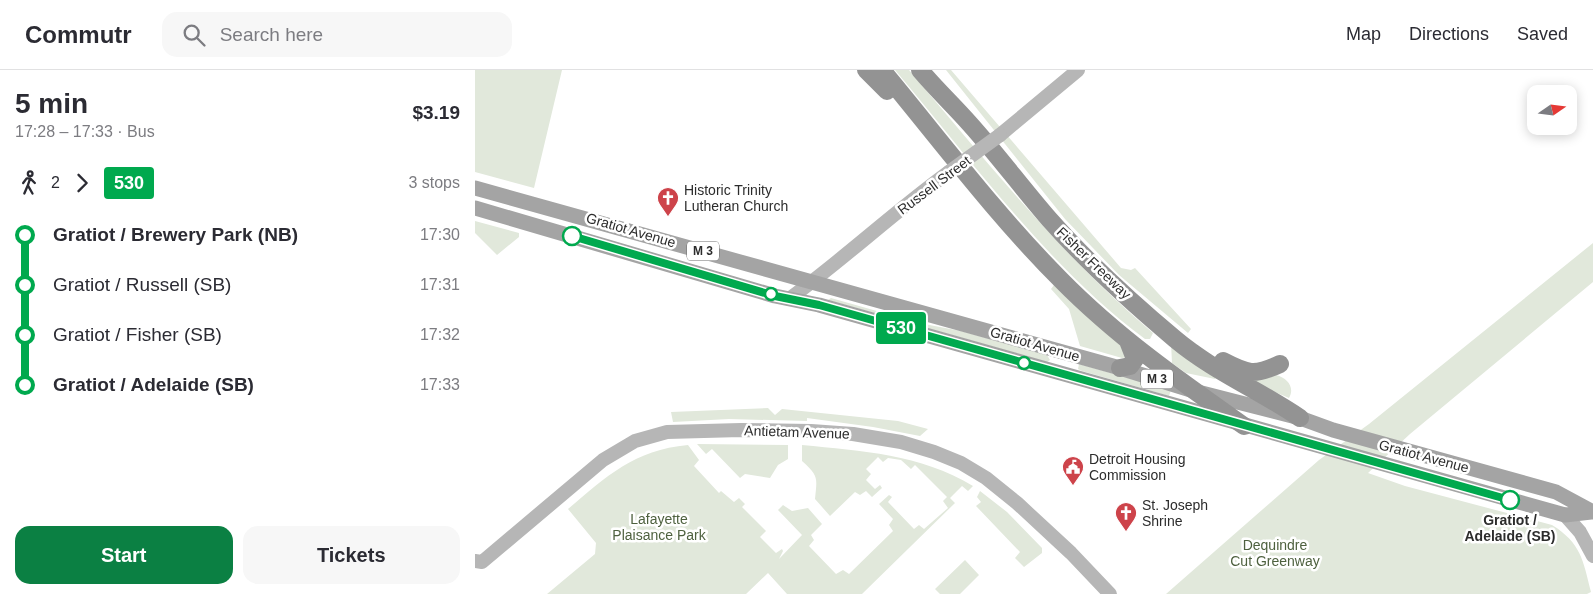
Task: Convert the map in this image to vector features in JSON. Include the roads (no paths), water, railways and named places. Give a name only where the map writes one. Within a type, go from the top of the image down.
[{"type":"highway","points":[[866,70],[884,88],[924,120]]},
{"type":"highway","points":[[882,70],[1043,261],[1085,303],[1128,341],[1244,426]]},
{"type":"highway","name":"Fisher Freeway","points":[[921,70],[946,100],[969,123],[1068,240],[1124,294],[1176,340],[1210,364],[1236,382],[1271,398],[1300,418]]},
{"type":"highway","points":[[934,70],[952,94],[969,123]]},
{"type":"highway","points":[[1124,294],[1139,300],[1199,347],[1241,371],[1258,373],[1280,364]]},
{"type":"highway","points":[[1120,368],[1130,366],[1134,362],[1134,354],[1128,341]]},
{"type":"main road","name":"Gratiot Avenue","points":[[475,188],[811,284],[1300,418],[1365,439],[1556,492],[1592,513]]},
{"type":"main road","points":[[475,193],[557,216]]},
{"type":"main road","name":"Gratiot Avenue","points":[[475,208],[789,299],[819,305],[1565,515],[1592,513]]},
{"type":"main road","points":[[628,251],[653,247],[675,250],[811,284]]},
{"type":"street","name":"Russell Street","points":[[789,299],[811,284],[928,187],[1000,135],[1078,70]]},
{"type":"street","name":"Antietam Avenue","points":[[475,561],[482,562],[603,460],[635,442],[672,432],[741,430],[811,431],[853,434],[901,442],[948,457],[974,470],[1017,503],[1071,553],[1110,594]]},
{"type":"street","points":[[1565,515],[1580,532],[1593,556]]},
{"type":"place","name":"Historic Trinity Lutheran Church","points":[[668,217]]},
{"type":"place","name":"Detroit Housing Commission","points":[[1073,486]]},
{"type":"place","name":"Gratiot / Adelaide (SB)","points":[[1510,500]]},
{"type":"place","name":"St. Joseph Shrine","points":[[1126,532]]},
{"type":"park label","name":"Lafayette Plaisance Park","points":[[659,528]]},
{"type":"park label","name":"Dequindre Cut Greenway","points":[[1275,554]]}]
